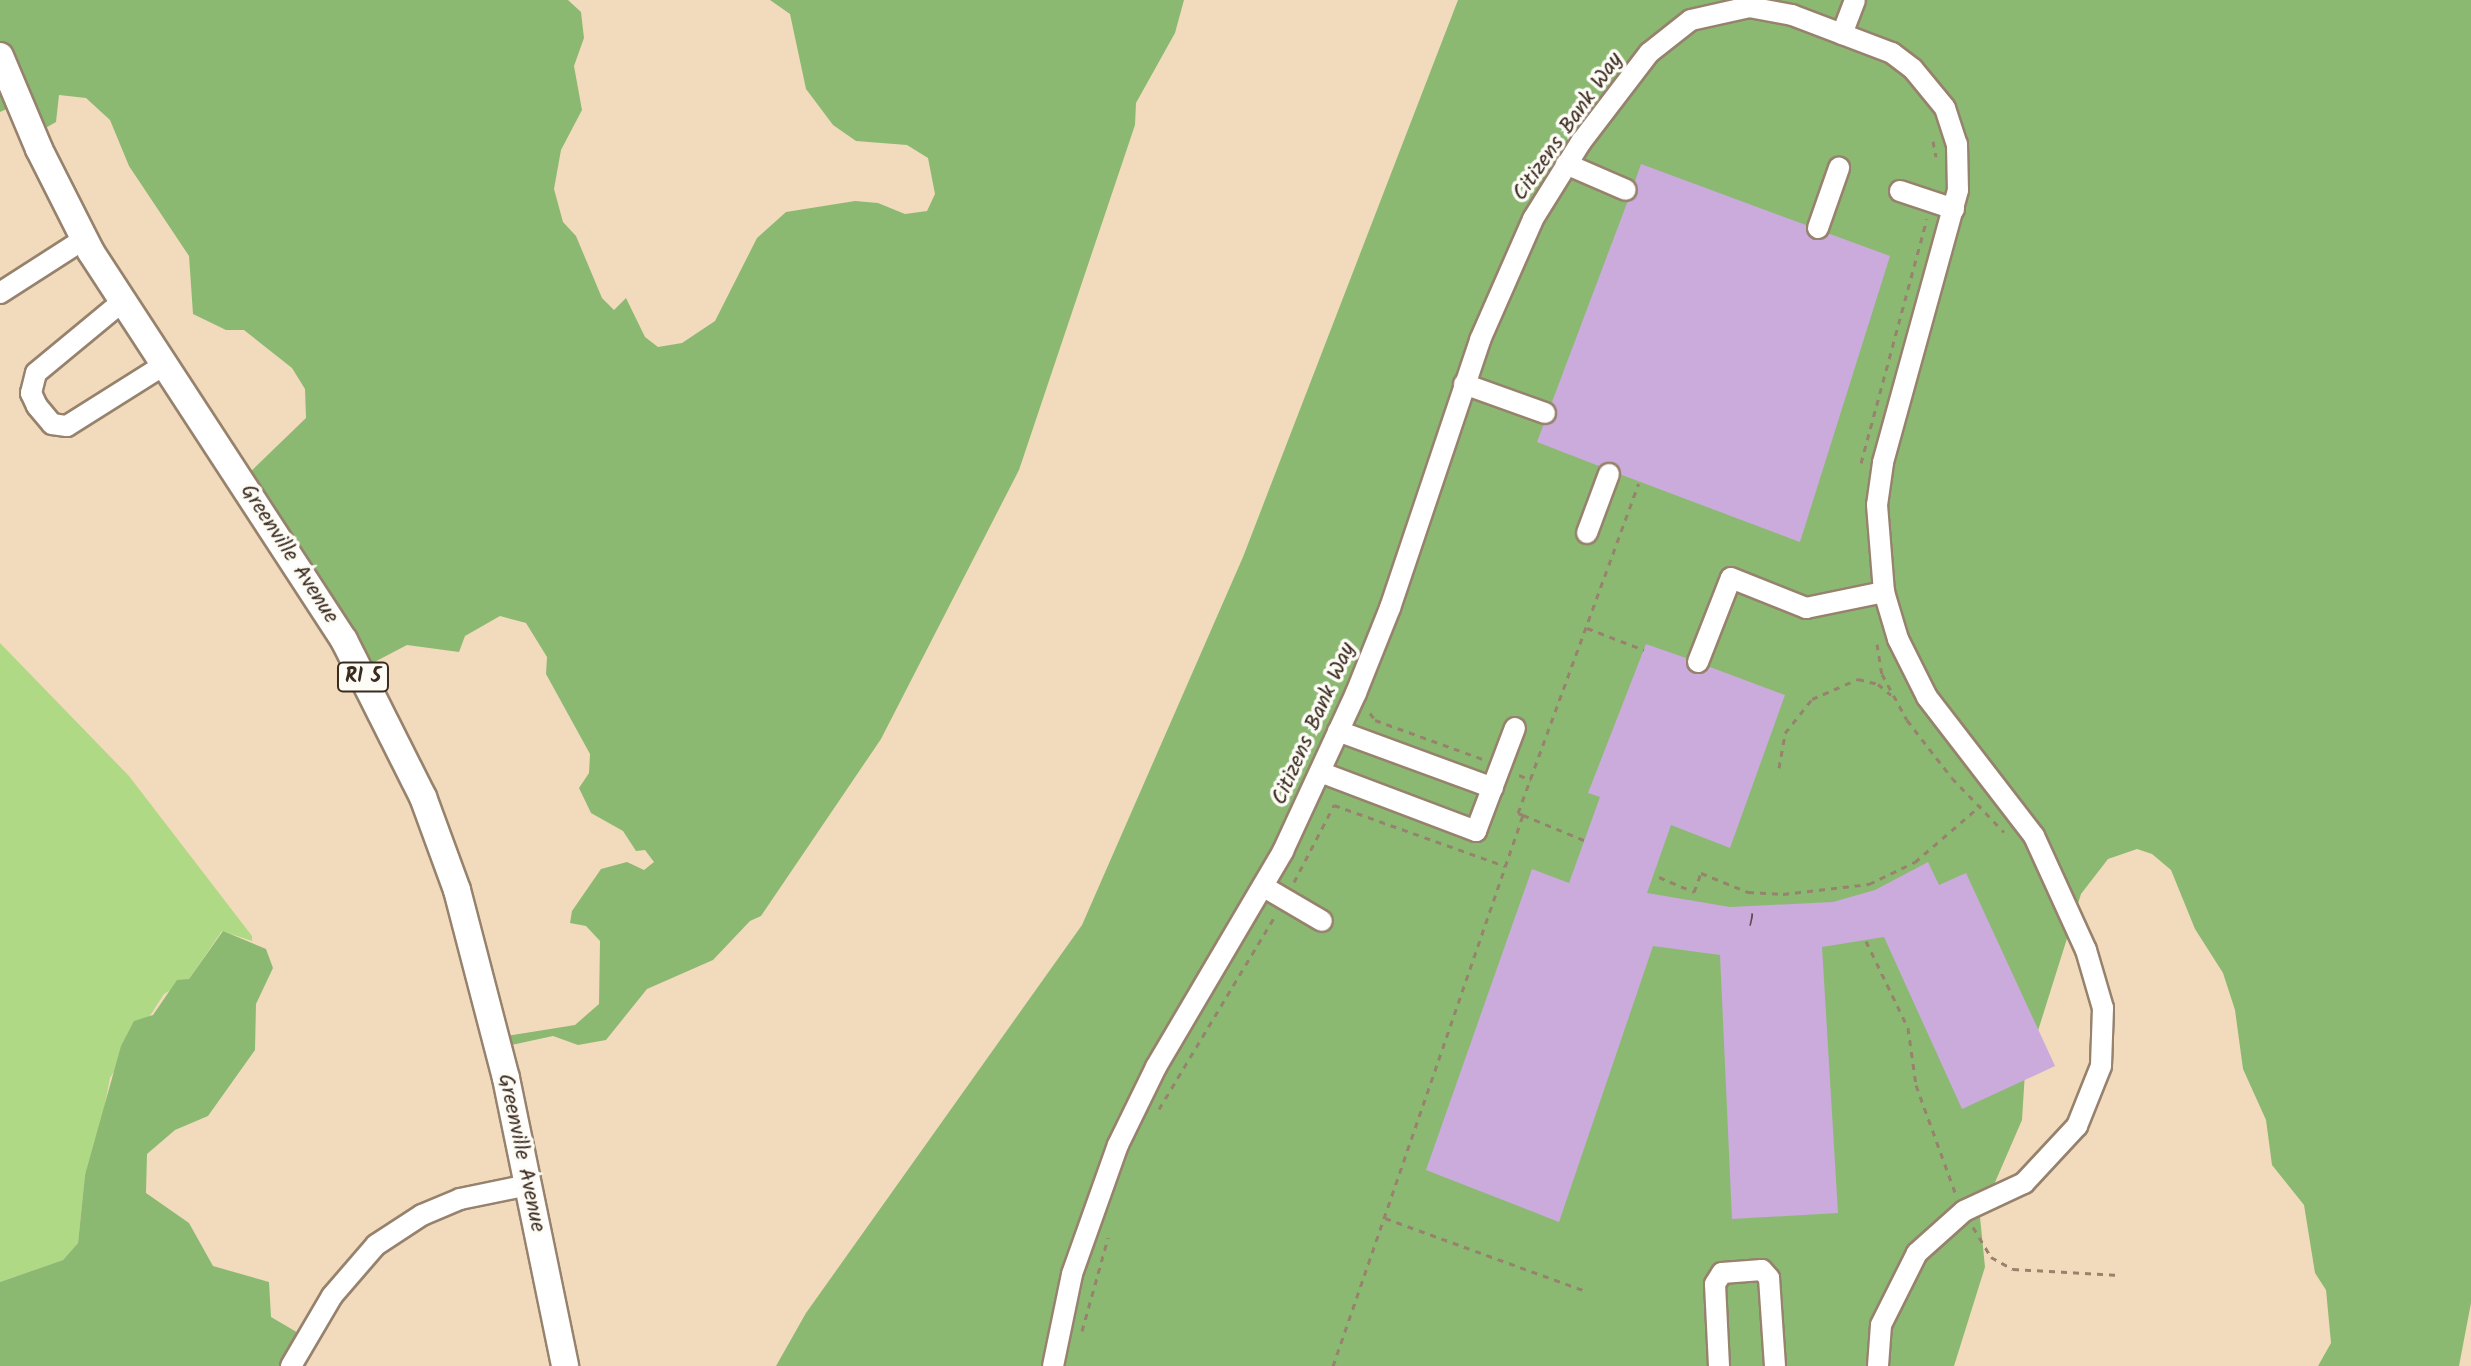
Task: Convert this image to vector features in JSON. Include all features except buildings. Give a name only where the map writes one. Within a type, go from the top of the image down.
[{"type":"main road","name":"Greenville Avenue","points":[[0,56],[84,239],[344,640],[423,797],[480,974],[565,1366]]},
{"type":"street","points":[[1842,34],[1855,0]]},
{"type":"street","name":"Citizens Bank Way","points":[[1053,1366],[1072,1274],[1118,1145],[1164,1055],[1264,887],[1320,772],[1390,608],[1464,384],[1510,265],[1566,164],[1649,53],[1691,20],[1731,8],[1764,8],[1892,53],[1913,69],[1945,108],[1957,144],[1954,209],[1923,304],[1883,463],[1877,505],[1884,592],[1898,639],[1927,697],[2000,787],[2034,836],[2086,950],[2103,1008],[2104,1038],[2096,1087],[2064,1145],[2024,1183],[1962,1199],[1900,1278],[1881,1325],[1878,1366]]},
{"type":"street","points":[[1566,164],[1626,190]]},
{"type":"street","points":[[1818,228],[1839,168]]},
{"type":"street","points":[[1900,191],[1954,209]]},
{"type":"street","points":[[0,293],[84,239]]},
{"type":"street","points":[[123,301],[36,373],[31,393],[37,406],[52,424],[67,426],[164,365]]},
{"type":"street","points":[[1464,384],[1545,413]]},
{"type":"street","points":[[1587,533],[1609,474]]},
{"type":"street","points":[[1698,662],[1731,578],[1806,608],[1884,592]]},
{"type":"street","points":[[1320,772],[1476,831],[1515,728]]},
{"type":"street","points":[[1338,731],[1493,788]]},
{"type":"street","points":[[1264,887],[1322,921]]},
{"type":"street","points":[[291,1366],[332,1296],[376,1245],[422,1215],[460,1199],[528,1185]]},
{"type":"street","points":[[1719,1366],[1715,1284],[1722,1273],[1762,1270],[1769,1278],[1775,1366]]},
{"type":"path","points":[[1931,134],[1937,162]]},
{"type":"path","points":[[1861,471],[1932,201]]},
{"type":"path","points":[[1584,840],[1518,813],[1639,483]]},
{"type":"path","points":[[1587,628],[1644,650]]},
{"type":"path","points":[[1878,639],[1876,656],[1894,698],[1926,748],[2006,835]]},
{"type":"path","points":[[1779,768],[1781,746],[1794,717],[1824,691],[1868,680],[1894,698]]},
{"type":"path","points":[[1374,703],[1370,713],[1375,720],[1531,780]]},
{"type":"path","points":[[1659,877],[1694,892],[1701,873],[1759,892],[1869,884],[1915,862],[2000,787]]},
{"type":"path","points":[[1156,1115],[1284,899],[1334,805],[1505,866]]},
{"type":"path","points":[[1333,1366],[1523,815]]},
{"type":"path","points":[[1866,941],[1908,1028],[1916,1085],[1962,1199],[1991,1257],[2013,1269],[2119,1275]]},
{"type":"path","points":[[1385,1218],[1586,1291]]},
{"type":"path","points":[[1080,1339],[1112,1224]]},
{"type":"green space","points":[[0,0],[568,0],[581,12],[584,38],[574,66],[582,110],[561,150],[554,189],[563,222],[576,236],[602,298],[614,310],[626,298],[645,337],[658,347],[682,343],[715,321],[757,238],[786,212],[855,201],[878,203],[905,214],[927,211],[935,194],[928,158],[907,145],[856,141],[833,125],[806,89],[790,14],[770,0],[1184,0],[1175,33],[1136,103],[1135,125],[1019,470],[881,739],[761,916],[750,921],[713,960],[647,989],[606,1040],[578,1045],[553,1036],[502,1047],[500,1037],[575,1025],[599,1004],[600,941],[586,926],[570,923],[572,911],[601,869],[627,862],[644,870],[654,862],[645,850],[636,851],[623,831],[591,813],[579,788],[589,773],[590,754],[546,674],[547,657],[526,623],[500,616],[465,636],[459,652],[407,645],[363,668],[244,478],[306,418],[305,389],[292,368],[244,330],[226,330],[193,314],[189,256],[129,166],[110,120],[86,98],[59,95],[56,122],[35,134],[20,103],[0,112]]},
{"type":"green space","points":[[1458,0],[2471,0],[2471,1303],[2459,1366],[2318,1366],[2331,1343],[2326,1290],[2315,1273],[2304,1205],[2272,1165],[2266,1120],[2243,1069],[2235,1010],[2223,973],[2195,929],[2171,870],[2152,854],[2137,849],[2108,859],[2081,894],[2025,1072],[2022,1120],[1980,1217],[1985,1267],[1954,1366],[776,1366],[806,1313],[1082,925],[1243,557]]},
{"type":"green space","points":[[0,643],[129,776],[252,936],[252,941],[222,931],[189,979],[164,994],[110,1078],[96,1151],[85,1175],[78,1243],[63,1260],[0,1282]]},
{"type":"green space","points":[[223,931],[266,949],[273,968],[256,1004],[255,1050],[208,1116],[175,1130],[147,1154],[146,1193],[189,1223],[213,1266],[269,1282],[271,1317],[300,1334],[283,1366],[0,1366],[0,1282],[63,1260],[78,1243],[85,1175],[121,1046],[134,1021],[153,1015],[177,980],[189,979]]}]
